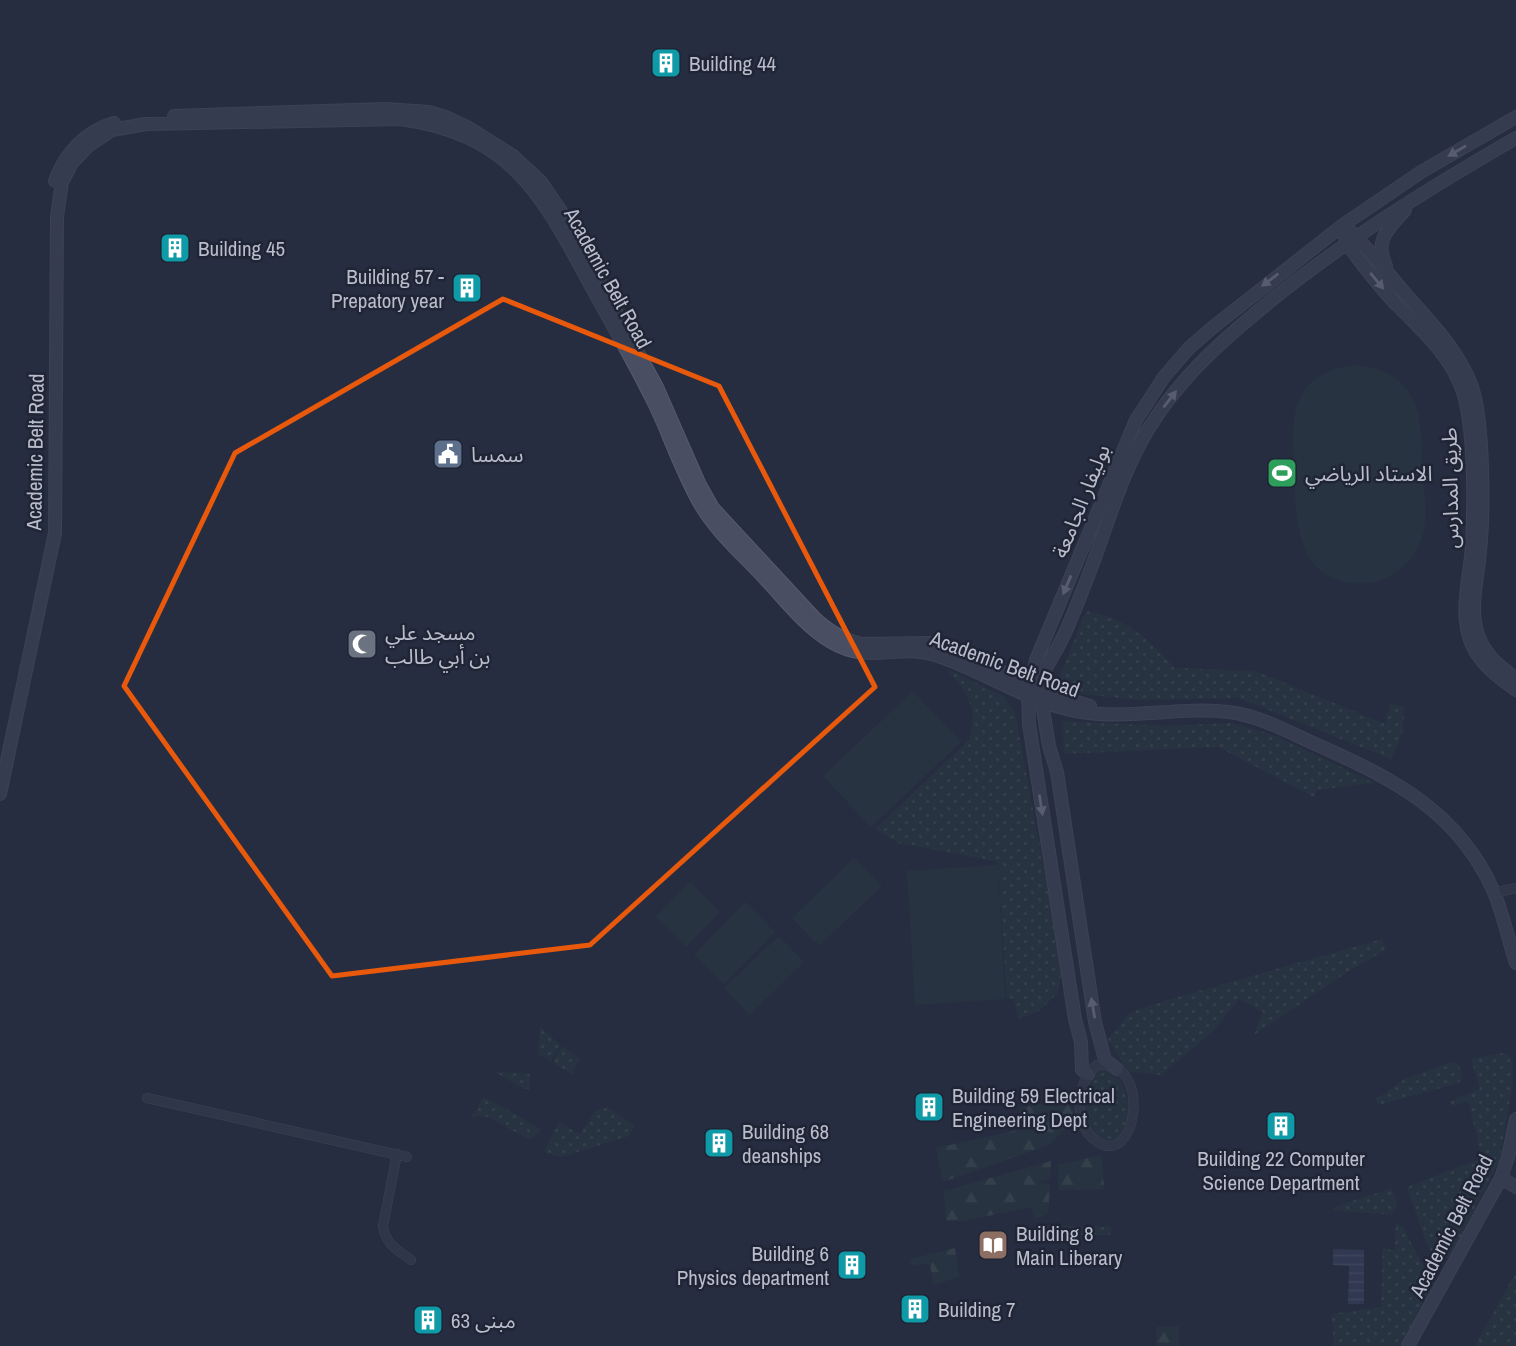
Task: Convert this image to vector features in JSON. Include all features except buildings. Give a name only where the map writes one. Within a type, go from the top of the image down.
[{"type":"street","name":"Academic Belt Road","points":[[0,757],[50,522],[51,203],[55,179],[69,153],[96,130],[124,120],[206,114],[384,109],[429,112],[448,118],[500,146],[534,176],[564,216],[657,387],[700,485],[713,508],[814,617],[833,633],[851,642],[931,643],[1005,673],[1034,693]]},
{"type":"street","name":"بوليفار الجامعة","points":[[1088,1074],[1082,1070],[1081,1042],[1075,1019],[1029,724],[1036,660],[1136,419],[1164,377],[1189,348],[1260,288],[1343,225],[1421,172],[1516,117]]},
{"type":"street","name":"Academic Belt Road","points":[[0,794],[55,533],[57,218],[62,182],[72,163],[88,146],[112,130],[146,124],[400,119],[452,131],[484,146],[526,179],[557,223],[654,403],[705,513],[809,625],[825,638],[846,650],[863,654],[933,654],[1034,693],[1105,709],[1208,706],[1238,708],[1347,751],[1400,777],[1444,812],[1476,849],[1498,892],[1516,946]]},
{"type":"street","name":"بوليفار الجامعة","points":[[1117,1069],[1105,1060],[1099,1038],[1058,772],[1034,693],[1061,642],[1118,491],[1149,427],[1219,343],[1289,285],[1351,240],[1415,197],[1516,138]]},
{"type":"street","points":[[1391,276],[1380,255],[1381,244],[1389,228],[1415,197]]},
{"type":"street","points":[[1343,225],[1351,240],[1391,276],[1452,351],[1472,388],[1479,439],[1482,509],[1474,599],[1475,625],[1493,660],[1516,678]]},
{"type":"street","name":"طريق المدارس","points":[[1351,240],[1400,308],[1440,351],[1459,381],[1469,420],[1473,500],[1465,621],[1478,655],[1495,675],[1516,690]]},
{"type":"street","points":[[1136,419],[1149,427]]},
{"type":"street","points":[[1498,892],[1516,888]]},
{"type":"street","name":"Academic Belt Road","points":[[1498,892],[1516,963]]},
{"type":"street","points":[[1059,921],[1062,912],[1069,909],[1079,917]]},
{"type":"street","points":[[1097,1065],[1106,1065],[1117,1069],[1129,1083],[1134,1112],[1132,1126],[1127,1136],[1118,1144],[1105,1146],[1092,1137],[1081,1116],[1082,1090],[1088,1074],[1097,1065]]},
{"type":"street","points":[[147,1098],[407,1157]]},
{"type":"street","name":"Academic Belt Road","points":[[1408,1346],[1508,1182],[1508,1157],[1516,1119]]},
{"type":"street","points":[[397,1154],[383,1226],[384,1234],[389,1244],[411,1260]]},
{"type":"street","name":"Academic Belt Road","points":[[1415,1346],[1508,1182],[1516,1158]]},
{"type":"highlighted area","points":[[503,299],[719,386],[875,687],[590,945],[332,976],[124,686],[235,453]]},
{"type":"green space","points":[[1355,365],[1393,376],[1415,403],[1420,423],[1425,506],[1424,530],[1410,559],[1386,578],[1365,583],[1343,581],[1326,574],[1313,563],[1299,531],[1295,493],[1293,436],[1298,403],[1305,389],[1316,378],[1333,370]]},
{"type":"green space","points":[[1086,611],[1114,619],[1135,631],[1175,668],[1255,671],[1385,724],[1390,704],[1404,706],[1403,731],[1391,759],[1239,698],[1138,700],[1084,694],[1057,683]]},
{"type":"green space","points":[[946,669],[1002,695],[1015,712],[1062,967],[1058,993],[1039,1011],[1019,1019],[1014,999],[1007,998],[998,865],[995,861],[898,843],[875,829],[969,740],[973,718],[970,701]]},
{"type":"green space","points":[[913,691],[961,742],[871,827],[823,776]]},
{"type":"green space","points":[[1063,721],[1167,726],[1232,723],[1276,736],[1374,783],[1317,790],[1314,797],[1218,747],[1064,754]]},
{"type":"green space","points":[[854,858],[882,886],[819,946],[792,918]]},
{"type":"green space","points":[[998,865],[1005,999],[915,1005],[907,871]]},
{"type":"green space","points":[[690,882],[720,912],[686,947],[656,917]]},
{"type":"green space","points":[[745,902],[775,932],[724,984],[694,955]]},
{"type":"green space","points":[[779,936],[804,962],[750,1015],[724,988]]},
{"type":"green space","points":[[1382,939],[1386,950],[1349,971],[1254,1035],[1263,1012],[1239,999],[1213,1031],[1161,1075],[1127,1071],[1108,1039],[1129,1013]]},
{"type":"green space","points":[[540,1026],[560,1045],[551,1061],[538,1054]]},
{"type":"green space","points":[[562,1046],[580,1059],[572,1074],[553,1063]]},
{"type":"green space","points":[[1503,1053],[1513,1058],[1513,1082],[1500,1159],[1450,1258],[1436,1257],[1427,1245],[1407,1187],[1482,1158],[1468,1101],[1452,1106],[1450,1101],[1480,1089],[1471,1059]]},
{"type":"green space","points":[[1451,1062],[1458,1063],[1462,1075],[1459,1083],[1379,1105],[1375,1098],[1387,1093],[1400,1081]]},
{"type":"green space","points":[[1103,1069],[1113,1073],[1121,1081],[1128,1105],[1125,1129],[1118,1137],[1109,1141],[1092,1133],[1084,1110],[1087,1084],[1093,1075]]},
{"type":"green space","points":[[493,1071],[530,1074],[529,1089],[524,1089]]},
{"type":"green space","points":[[484,1097],[541,1131],[528,1139],[487,1117],[472,1116]]},
{"type":"green space","points":[[1063,1100],[1074,1110],[1070,1125],[1049,1145],[943,1182],[936,1148],[1022,1129],[1019,1108]]},
{"type":"green space","points":[[607,1107],[635,1126],[629,1136],[562,1157],[546,1153],[545,1149],[559,1122],[580,1134],[595,1112]]},
{"type":"green space","points":[[1102,1155],[1104,1189],[1059,1190],[1058,1165]]},
{"type":"green space","points":[[1051,1161],[1050,1178],[1037,1182],[1050,1185],[1048,1214],[1035,1219],[1032,1207],[963,1221],[946,1221],[944,1191]]},
{"type":"green space","points":[[1392,1188],[1397,1205],[1392,1215],[1333,1210],[1337,1206]]},
{"type":"green space","points":[[1396,1222],[1404,1229],[1426,1272],[1431,1275],[1436,1285],[1401,1346],[1334,1346],[1331,1314],[1381,1307],[1383,1248],[1395,1251]]},
{"type":"green space","points":[[1046,1225],[1111,1227],[1111,1235],[1043,1235]]},
{"type":"green space","points":[[955,1248],[959,1277],[933,1285],[930,1264],[911,1265],[910,1259]]},
{"type":"green space","points":[[1516,1272],[1516,1346],[1475,1346]]},
{"type":"green space","points":[[1179,1326],[1179,1346],[1156,1346],[1156,1327]]},
{"type":"water","points":[[1333,1249],[1364,1250],[1364,1304],[1348,1304],[1349,1266],[1333,1265]]},
{"type":"place","name":"Building 44","points":[[666,63]]},
{"type":"place","name":"Building 45","points":[[175,248]]},
{"type":"place","name":"Building 57 - Prepatory year","points":[[467,288]]},
{"type":"place","name":"سمسا","points":[[448,454]]},
{"type":"place","name":"الاستاد الرياضي","points":[[1282,473]]},
{"type":"place","name":"مسجد علي بن أبي طالب","points":[[362,644]]},
{"type":"place","name":"Building 59 Electrical Engineering Dept","points":[[929,1107]]},
{"type":"place","name":"Building 22 Computer Science Department","points":[[1281,1126]]},
{"type":"place","name":"Building 68 deanships","points":[[719,1143]]},
{"type":"place","name":"Building 8 Main Liberary","points":[[993,1245]]},
{"type":"place","name":"Building 6 Physics department","points":[[852,1265]]},
{"type":"place","name":"Building 7","points":[[915,1309]]},
{"type":"place","name":"مبنى 63","points":[[428,1320]]}]
